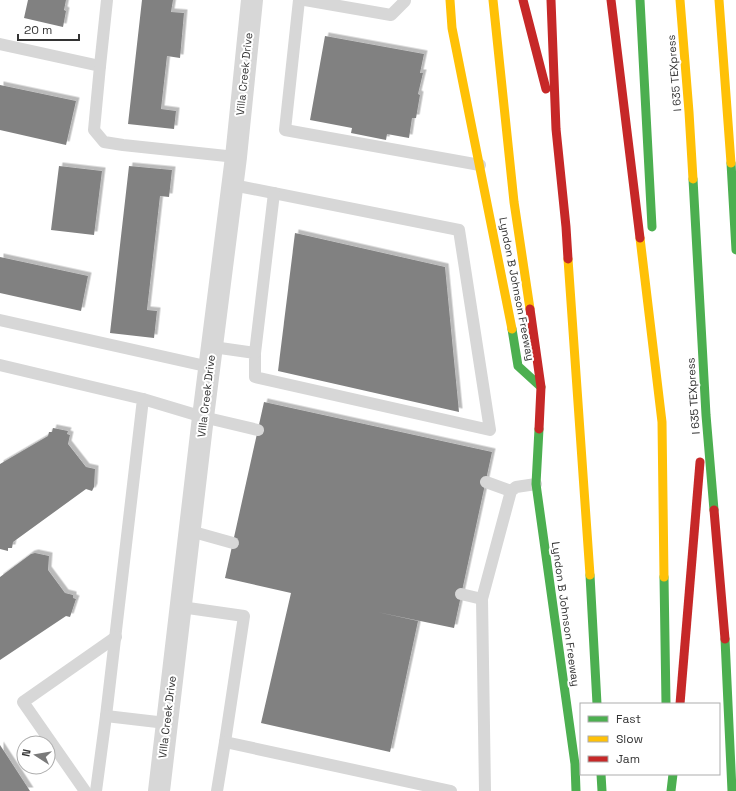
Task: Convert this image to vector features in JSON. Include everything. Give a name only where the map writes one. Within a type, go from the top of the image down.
[{"type":"main road","name":"Lyndon B Johnson Freeway","points":[[450,0],[452,28],[511,319],[518,366],[541,387],[536,484],[574,764],[576,791]]},
{"type":"main road","points":[[493,0],[514,202],[541,387]]},
{"type":"main road","points":[[523,0],[556,129]]},
{"type":"main road","points":[[551,0],[556,129],[566,227],[589,546],[597,703]]},
{"type":"main road","points":[[611,0],[662,422]]},
{"type":"main road","points":[[640,0],[652,239]]},
{"type":"main road","name":"I 635 TEXpress","points":[[680,0],[689,120],[706,415],[725,629],[732,791]]},
{"type":"main road","points":[[719,0],[730,142],[736,250]]},
{"type":"main road","points":[[730,142],[736,188]]},
{"type":"main road","points":[[655,286],[662,422],[666,703]]},
{"type":"main road","points":[[680,703],[697,494],[706,415]]},
{"type":"main road","points":[[601,775],[602,791]]},
{"type":"main road","points":[[672,775],[672,791]]},
{"type":"street","name":"Villa Creek Drive","points":[[159,791],[203,417],[233,185],[252,0]]},
{"type":"lane","points":[[107,0],[94,130],[104,142],[123,146],[236,157]]},
{"type":"lane","points":[[299,0],[285,130],[480,165]]},
{"type":"lane","points":[[305,0],[391,15],[405,2],[405,0]]},
{"type":"lane","points":[[0,44],[100,66]]},
{"type":"lane","points":[[233,185],[274,193],[459,230],[490,430],[255,377],[255,353],[274,193]]},
{"type":"lane","points":[[0,320],[211,357],[255,353]]},
{"type":"lane","points":[[0,365],[258,430]]},
{"type":"lane","points":[[96,791],[116,637],[143,400]]},
{"type":"lane","points":[[486,482],[510,491]]},
{"type":"lane","points":[[485,791],[482,599],[510,491],[516,487],[536,484]]},
{"type":"lane","points":[[190,531],[233,542]]},
{"type":"lane","points":[[461,594],[482,599]]},
{"type":"lane","points":[[181,607],[244,616],[217,791]]},
{"type":"lane","points":[[85,791],[23,702],[116,637]]},
{"type":"lane","points":[[106,716],[166,723]]},
{"type":"lane","points":[[225,742],[452,791]]},
{"type":"building","points":[[28,0],[66,0],[64,10],[66,11],[63,27],[24,18]]},
{"type":"building","points":[[142,0],[173,0],[171,12],[184,13],[180,58],[167,56],[161,109],[176,111],[174,129],[128,124]]},
{"type":"building","points":[[325,36],[424,54],[420,73],[423,73],[418,94],[420,95],[416,118],[412,118],[409,138],[387,134],[386,140],[351,133],[352,128],[310,120]]},
{"type":"building","points":[[0,85],[76,101],[66,145],[0,130]]},
{"type":"building","points":[[59,166],[102,171],[94,235],[51,230]]},
{"type":"building","points":[[129,166],[172,170],[169,197],[160,196],[147,310],[157,311],[154,338],[110,333]]},
{"type":"building","points":[[295,233],[445,267],[459,412],[278,371]]},
{"type":"building","points":[[0,257],[88,276],[81,311],[0,293]]},
{"type":"building","points":[[264,402],[492,452],[454,628],[377,612],[418,621],[390,752],[261,723],[291,593],[225,578]]},
{"type":"building","points":[[53,428],[68,431],[67,434],[70,435],[68,444],[86,467],[95,469],[94,487],[92,491],[86,489],[13,542],[12,548],[8,548],[8,551],[0,549],[0,464],[48,436],[49,432],[52,432]]},
{"type":"building","points":[[35,553],[49,556],[48,570],[65,593],[73,595],[73,598],[76,599],[70,617],[66,616],[0,660],[0,577],[31,554]]},
{"type":"building","points":[[0,745],[16,770],[16,775],[20,775],[30,791],[0,791]]},
{"type":"traffic: fast","points":[[640,0],[652,227]]},
{"type":"traffic: fast","points":[[731,163],[736,250]]},
{"type":"traffic: fast","points":[[693,179],[706,415],[714,510]]},
{"type":"traffic: fast","points":[[512,329],[518,366],[541,387]]},
{"type":"traffic: fast","points":[[539,429],[536,484],[575,764],[576,791]]},
{"type":"traffic: fast","points":[[590,575],[597,703]]},
{"type":"traffic: fast","points":[[664,577],[666,703]]},
{"type":"traffic: fast","points":[[725,639],[732,791]]},
{"type":"traffic: fast","points":[[601,775],[602,791]]},
{"type":"traffic: fast","points":[[671,791],[673,775]]},
{"type":"traffic: slow","points":[[450,0],[452,28],[512,329]]},
{"type":"traffic: slow","points":[[493,0],[514,202],[530,309]]},
{"type":"traffic: slow","points":[[680,0],[693,179]]},
{"type":"traffic: slow","points":[[719,0],[731,163]]},
{"type":"traffic: slow","points":[[640,238],[662,422],[664,577]]},
{"type":"traffic: slow","points":[[568,259],[590,575]]},
{"type":"traffic: jam","points":[[523,0],[546,89]]},
{"type":"traffic: jam","points":[[551,0],[556,129],[568,259]]},
{"type":"traffic: jam","points":[[611,0],[640,238]]},
{"type":"traffic: jam","points":[[530,309],[541,387],[539,429]]},
{"type":"traffic: jam","points":[[680,703],[700,462]]},
{"type":"traffic: jam","points":[[714,510],[725,639]]}]
